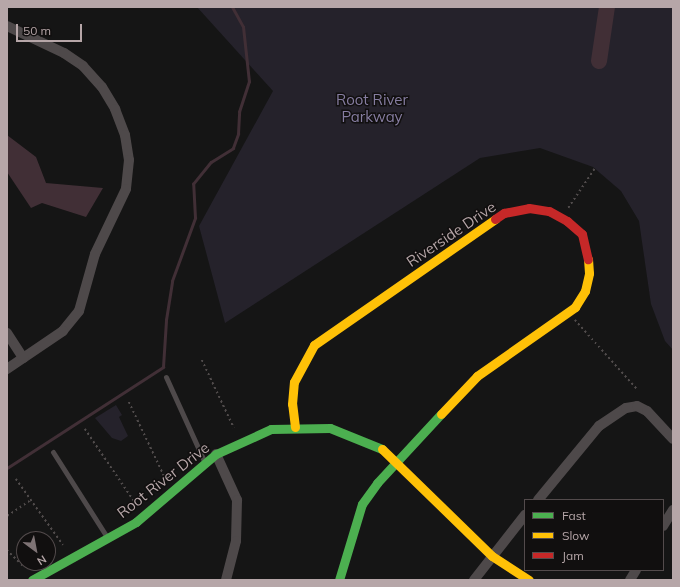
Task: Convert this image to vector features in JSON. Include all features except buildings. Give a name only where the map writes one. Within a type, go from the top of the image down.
[{"type":"street","points":[[7,26],[64,53],[83,66],[102,87],[114,109],[125,135],[129,160],[126,189],[94,254],[79,311],[73,322],[7,368]]},
{"type":"street","name":"Riverside Drive","points":[[295,427],[292,404],[294,382],[300,365],[314,345],[504,213],[529,208],[549,211],[567,221],[582,234],[588,253],[589,273],[585,291],[575,307],[477,376],[398,461],[362,504],[339,580]]},
{"type":"street","points":[[7,333],[23,358]]},
{"type":"street","points":[[539,499],[599,426],[626,408],[637,406],[647,410],[673,440]]},
{"type":"street","name":"Root River Drive","points":[[32,580],[136,522],[216,454],[271,430],[295,427],[330,428],[360,438],[381,448],[398,461],[492,556],[529,580]]},
{"type":"street","points":[[216,454],[237,500],[236,541],[226,580]]},
{"type":"street","points":[[664,524],[673,510]]},
{"type":"street","points":[[474,580],[524,516]]},
{"type":"street","points":[[630,580],[635,571]]},
{"type":"lane","points":[[166,377],[205,464]]},
{"type":"lane","points":[[53,452],[108,538]]},
{"type":"path","points":[[566,210],[595,168]]},
{"type":"path","points":[[568,312],[637,389]]},
{"type":"path","points":[[202,360],[234,428]]},
{"type":"path","points":[[129,402],[166,480]]},
{"type":"path","points":[[85,429],[136,504]]},
{"type":"path","points":[[16,479],[63,545]]},
{"type":"path","points":[[7,516],[31,500]]},
{"type":"path","points":[[7,550],[16,558]]},
{"type":"green space","name":"Root River Parkway","points":[[197,7],[673,7],[673,350],[665,341],[651,304],[639,221],[621,191],[593,167],[540,148],[480,158],[225,323],[199,226],[273,91]]},
{"type":"green space","points":[[116,405],[122,415],[119,417],[128,436],[121,441],[112,438],[95,418]]},
{"type":"shaded area","points":[[7,135],[36,157],[46,183],[103,188],[86,217],[42,203],[31,208],[7,172]]},
{"type":"waterway","points":[[7,468],[163,367],[166,320],[172,281],[195,218],[193,184],[211,162],[233,148],[238,134],[239,112],[249,82],[243,27],[232,7]]},
{"type":"waterway","points":[[599,61],[607,7]]},
{"type":"traffic: fast","points":[[339,580],[362,504],[377,483],[441,414]]},
{"type":"traffic: fast","points":[[32,580],[136,522],[216,454],[271,429],[330,428],[382,449]]},
{"type":"traffic: slow","points":[[295,427],[292,404],[294,382],[314,345],[495,219]]},
{"type":"traffic: slow","points":[[441,414],[477,376],[575,307],[585,291],[589,273],[588,259]]},
{"type":"traffic: slow","points":[[382,449],[492,556],[529,580]]},
{"type":"traffic: jam","points":[[495,219],[504,213],[529,208],[549,211],[567,221],[582,234],[588,259]]}]
